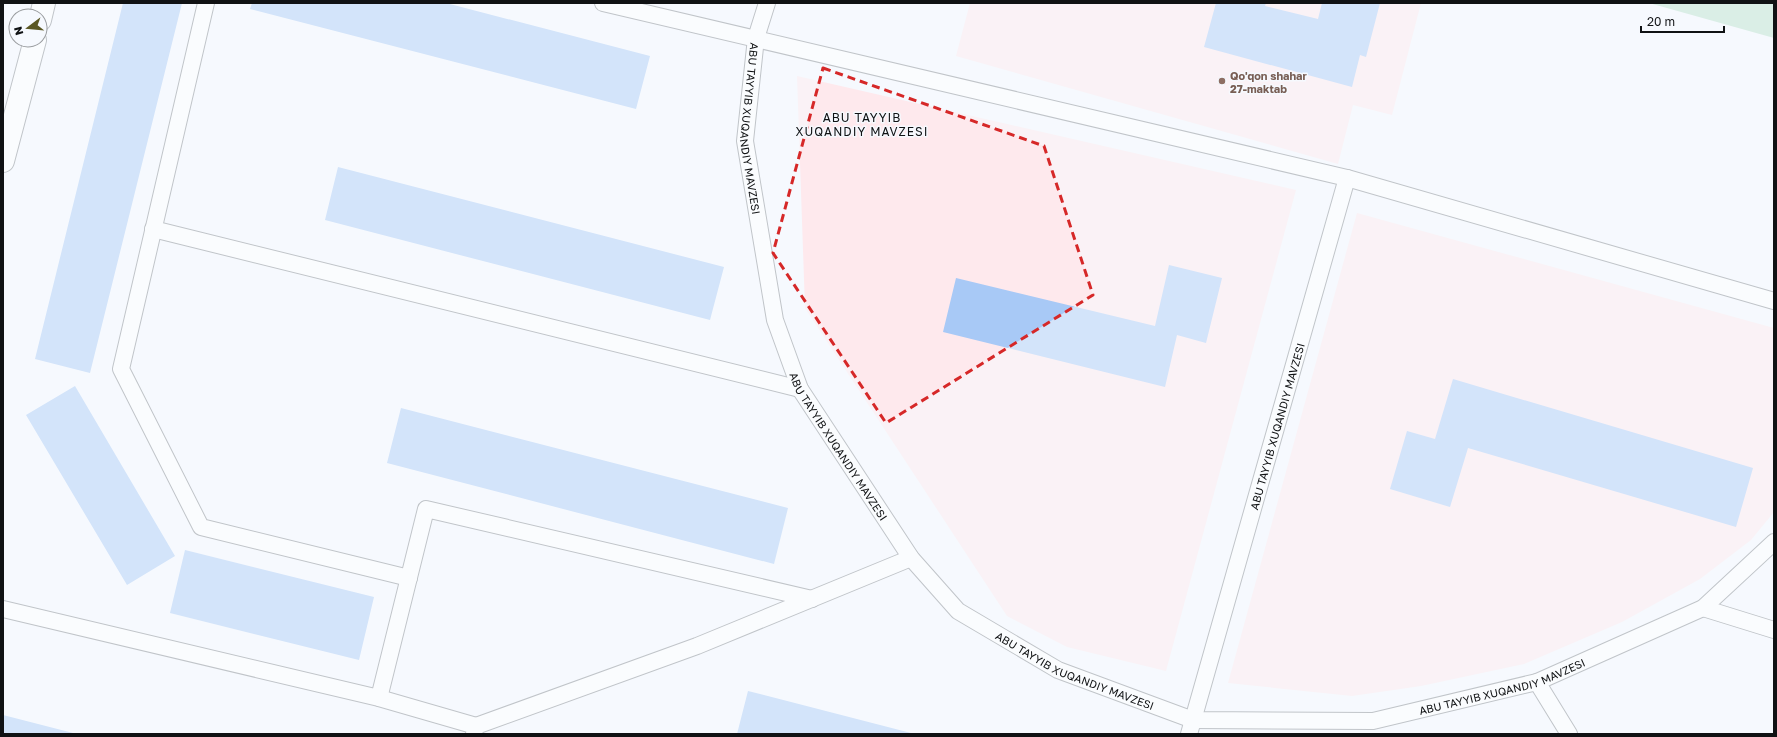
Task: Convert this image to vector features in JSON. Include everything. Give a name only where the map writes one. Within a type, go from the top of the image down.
[{"type":"street","points":[[3,161],[33,48]]},
{"type":"lane","points":[[206,3],[121,369],[201,527],[409,578]]},
{"type":"lane","points":[[603,3],[1347,178],[1774,301]]},
{"type":"lane","name":"ABU TAYYIB XUQANDIY MAVZESI","points":[[767,3],[756,38],[745,141],[775,320],[800,389],[911,558],[958,611],[1058,670],[1191,727],[1373,721],[1537,682],[1704,608],[1774,542]]},
{"type":"lane","name":"ABU TAYYIB XUQANDIY MAVZESI","points":[[1191,727],[1347,178]]},
{"type":"lane","points":[[153,229],[800,389]]},
{"type":"lane","points":[[379,698],[426,508],[812,599]]},
{"type":"lane","points":[[3,609],[379,698],[475,730],[697,646],[911,558]]},
{"type":"lane","points":[[1704,608],[1774,630]]},
{"type":"lane","points":[[1537,682],[1569,734]]},
{"type":"highlighted area","points":[[823,68],[1044,146],[1093,295],[886,423],[773,253]]},
{"type":"shaded area","name":"Qo'qon shahar 27-maktab","points":[[970,3],[1421,3],[1392,115],[1353,105],[1338,164],[956,56]]},
{"type":"shaded area","points":[[797,76],[1296,190],[1166,671],[1067,647],[1007,616],[805,308]]},
{"type":"shaded area","points":[[1357,213],[1774,328],[1774,512],[1751,540],[1700,579],[1622,622],[1524,664],[1421,686],[1352,696],[1228,683]]},
{"type":"green space","points":[[1649,3],[1774,3],[1774,38]]},
{"type":"building","points":[[123,3],[182,3],[90,373],[35,359]]},
{"type":"building","points":[[252,3],[446,3],[650,56],[636,109],[250,9]]},
{"type":"building","points":[[1216,3],[1266,3],[1265,6],[1318,19],[1322,3],[1380,3],[1366,57],[1360,55],[1352,87],[1204,47]]},
{"type":"building","points":[[338,167],[724,267],[710,320],[325,220]]},
{"type":"building","points":[[1169,265],[1222,278],[1206,343],[1177,335],[1165,387],[943,332],[956,278],[1155,326]]},
{"type":"building","points":[[1453,379],[1753,468],[1736,527],[1468,448],[1450,507],[1390,489],[1407,431],[1435,439]]},
{"type":"building","points":[[75,386],[175,556],[127,585],[26,415]]},
{"type":"building","points":[[401,408],[788,508],[774,564],[387,463]]},
{"type":"building","points":[[185,550],[374,597],[359,660],[170,613]]},
{"type":"building","points":[[748,691],[911,733],[911,734],[737,734]]},
{"type":"building","points":[[3,715],[73,733],[73,734],[3,734]]},
{"type":"place","name":"Qo'qon shahar 27-maktab","points":[[1222,81]]},
{"type":"district","name":"ABU TAYYIB XUQANDIY MAVZESI","points":[[862,124]]}]
